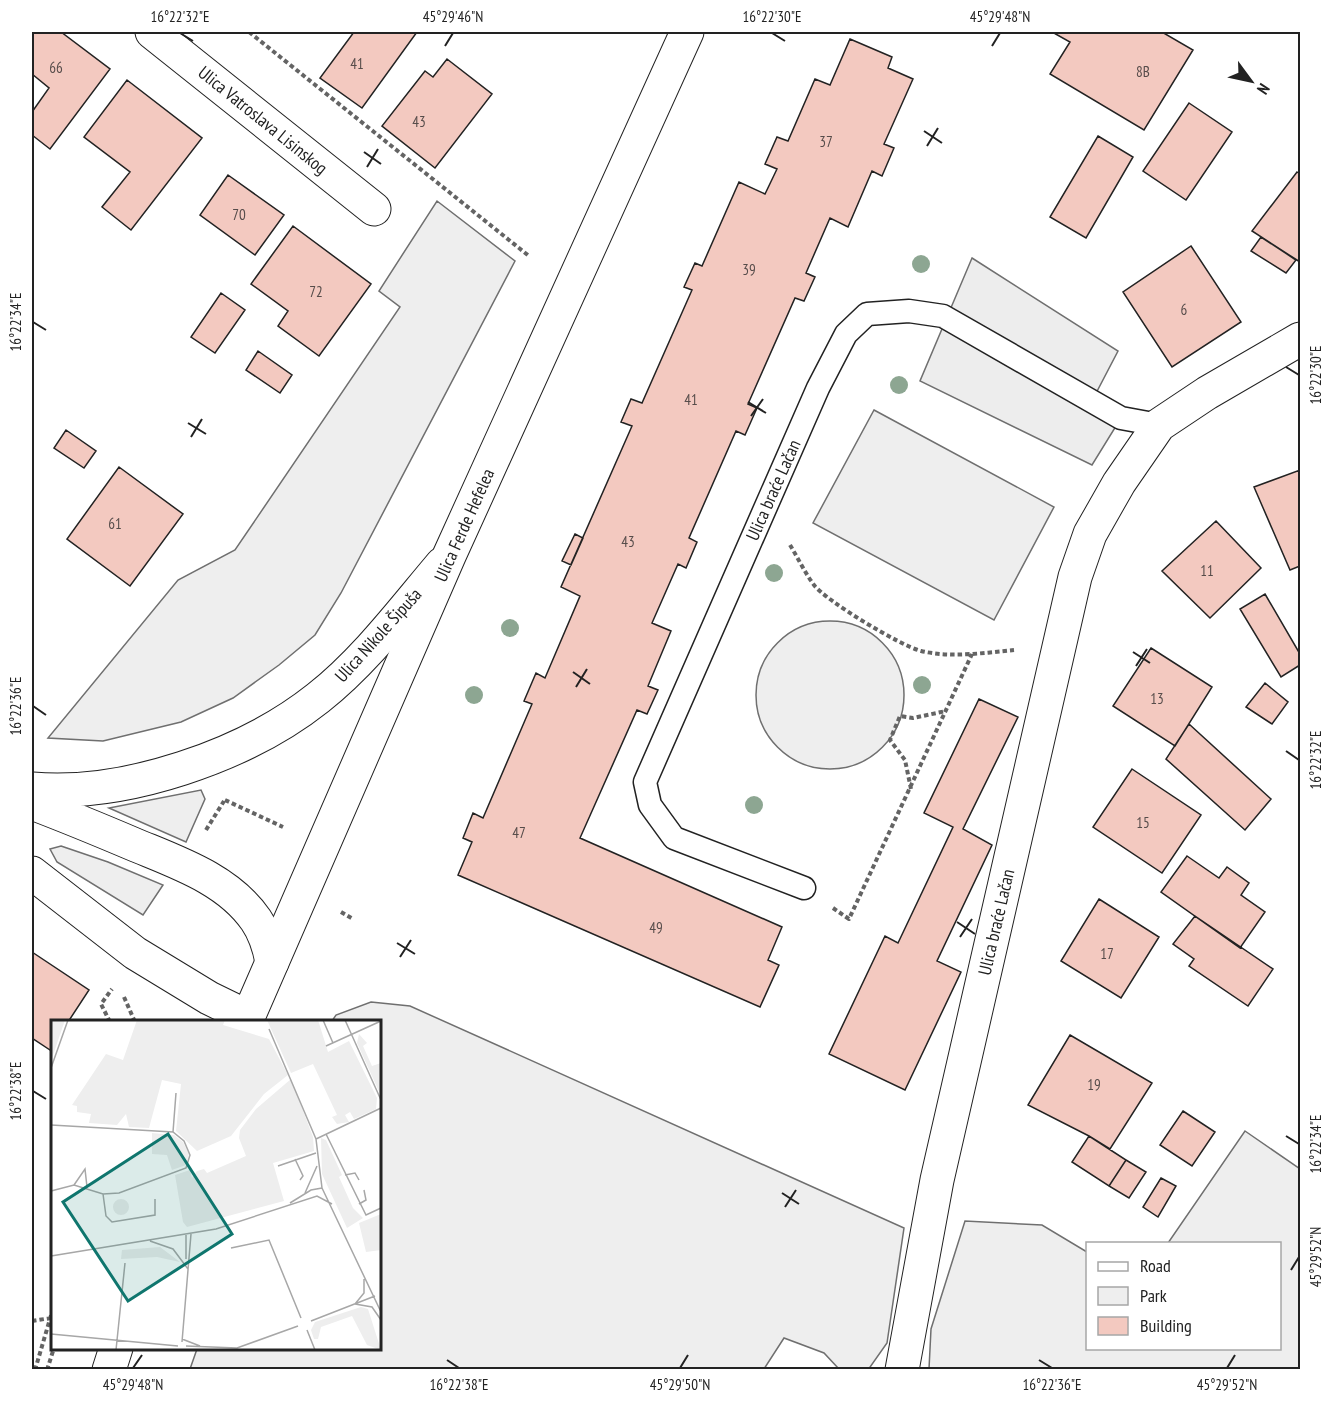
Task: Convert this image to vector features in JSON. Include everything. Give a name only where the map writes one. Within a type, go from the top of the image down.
[{"type":"street","name":"Ulica Vatroslava Lisinskog","points":[[152,32],[374,209]]},
{"type":"street","name":"Ulica Ferde Hefelea","points":[[247,1019],[449,556],[687,32]]},
{"type":"street","name":"Ulica braće Lačan","points":[[902,1370],[937,1180],[1075,577],[1090,534],[1119,483],[1159,425],[1207,393],[1300,339]]},
{"type":"street","name":"Ulica Nikole Šipuša","points":[[32,789],[51,791],[106,786],[162,774],[217,756],[264,735],[317,699],[355,666],[449,556]]},
{"type":"street","points":[[32,803],[186,865],[214,882],[237,898],[255,918],[267,937],[272,962]]},
{"type":"street","points":[[32,873],[135,953],[247,1019]]},
{"type":"street","points":[[109,1370],[115,1350]]},
{"type":"lane","name":"Ulica braće Lačan","points":[[804,888],[674,838],[650,805],[645,782],[818,388],[846,334],[867,314],[909,311],[942,316],[1121,418],[1159,425]]},
{"type":"path","points":[[249,32],[529,256]]},
{"type":"path","points":[[789,543],[815,587],[843,609],[884,633],[920,650],[972,654],[1059,645]]},
{"type":"path","points":[[804,888],[849,919],[972,654]]},
{"type":"path","points":[[910,789],[905,760],[890,740],[900,716],[913,718],[946,711]]},
{"type":"path","points":[[202,838],[224,799],[224,790]]},
{"type":"path","points":[[224,799],[278,825]]},
{"type":"path","points":[[337,910],[353,918]]},
{"type":"path","points":[[109,1020],[101,1004],[115,984],[123,994],[134,1020]]},
{"type":"path","points":[[32,1321],[51,1318],[35,1370]]},
{"type":"path","points":[[47,1370],[53,1350]]},
{"type":"green space","points":[[437,201],[515,261],[341,593],[315,635],[279,665],[233,698],[181,722],[103,741],[48,738],[178,580],[235,550],[400,307],[379,291]]},
{"type":"green space","points":[[874,410],[1054,507],[994,620],[813,523]]},
{"type":"green space","points":[[830,621],[844,622],[858,627],[871,633],[882,643],[892,654],[898,667],[903,681],[903,709],[898,723],[892,736],[882,747],[871,757],[858,763],[844,768],[830,769],[816,768],[802,763],[789,757],[778,747],[768,736],[762,723],[757,709],[756,695],[757,681],[762,667],[768,654],[778,643],[789,633],[802,627],[816,622]]},
{"type":"green space","points":[[201,790],[205,799],[186,842],[109,808]]},
{"type":"green space","points":[[61,846],[108,862],[163,885],[143,915],[57,862],[50,849]]},
{"type":"green space","points":[[371,1002],[410,1006],[904,1228],[887,1343],[868,1370],[839,1369],[824,1353],[784,1338],[764,1369],[190,1369],[197,1350],[381,1350],[381,1020],[333,1020],[336,1015]]},
{"type":"green space","points":[[1245,1131],[1300,1169],[1300,1369],[929,1369],[931,1329],[965,1221],[1042,1225],[1086,1251],[1086,1350],[1281,1350],[1281,1242],[1169,1242]]},
{"type":"shaded area","points":[[972,258],[1118,351],[1092,401],[1121,418],[1092,465],[920,381]]},
{"type":"building","points":[[32,32],[61,32],[110,69],[50,149],[32,135],[32,112],[49,88],[32,74]]},
{"type":"building","points":[[354,32],[417,32],[362,108],[320,78]]},
{"type":"building","points":[[1052,32],[1162,32],[1193,50],[1144,130],[1050,74],[1070,42]]},
{"type":"building","points":[[850,39],[892,57],[888,68],[913,79],[884,144],[894,148],[882,176],[872,171],[848,227],[830,218],[806,273],[815,277],[804,301],[795,298],[748,404],[757,408],[745,435],[736,431],[689,538],[697,542],[686,568],[678,564],[652,623],[671,631],[648,686],[658,690],[647,714],[637,710],[580,838],[782,927],[768,960],[779,965],[760,1007],[458,875],[472,842],[463,838],[473,813],[483,818],[532,704],[524,701],[536,673],[545,678],[580,596],[561,587],[632,426],[621,422],[631,399],[642,403],[692,290],[684,287],[695,263],[702,266],[739,182],[765,194],[777,169],[765,164],[777,137],[788,141],[815,79],[830,85]]},
{"type":"building","points":[[447,59],[492,94],[435,168],[382,126],[425,71],[433,77]]},
{"type":"building","points":[[127,80],[202,138],[131,230],[102,207],[130,172],[84,137]]},
{"type":"building","points":[[1189,103],[1232,132],[1186,200],[1143,171]]},
{"type":"building","points":[[1098,136],[1133,157],[1086,238],[1050,217]]},
{"type":"building","points":[[1297,172],[1300,174],[1300,262],[1252,231]]},
{"type":"building","points":[[228,175],[284,215],[255,255],[200,215]]},
{"type":"building","points":[[293,226],[371,284],[319,356],[278,326],[288,311],[251,284]]},
{"type":"building","points":[[1261,237],[1296,260],[1286,273],[1251,251]]},
{"type":"building","points":[[1191,246],[1241,322],[1172,367],[1123,292]]},
{"type":"building","points":[[221,293],[245,310],[215,353],[191,337]]},
{"type":"building","points":[[258,351],[292,375],[280,393],[246,370]]},
{"type":"building","points":[[66,430],[96,451],[84,468],[54,448]]},
{"type":"building","points":[[119,467],[183,514],[130,586],[67,539]]},
{"type":"building","points":[[1300,470],[1300,566],[1290,570],[1254,487]]},
{"type":"building","points":[[1216,521],[1261,568],[1210,618],[1162,571]]},
{"type":"building","points":[[575,534],[583,538],[571,565],[562,561]]},
{"type":"building","points":[[1265,594],[1300,654],[1300,665],[1281,677],[1240,609]]},
{"type":"building","points":[[1151,648],[1212,687],[1175,746],[1113,706]]},
{"type":"building","points":[[1265,683],[1288,702],[1272,724],[1246,707]]},
{"type":"building","points":[[979,699],[1018,717],[963,829],[992,845],[937,961],[961,972],[905,1090],[829,1054],[885,936],[898,943],[953,827],[924,813]]},
{"type":"building","points":[[1189,724],[1271,799],[1245,830],[1166,759]]},
{"type":"building","points":[[1132,769],[1201,815],[1162,873],[1093,827]]},
{"type":"building","points":[[1187,856],[1219,878],[1227,867],[1249,883],[1241,895],[1265,912],[1240,948],[1161,892]]},
{"type":"building","points":[[1099,899],[1159,937],[1121,998],[1061,961]]},
{"type":"building","points":[[1195,916],[1273,969],[1248,1006],[1189,966],[1194,959],[1173,944]]},
{"type":"building","points":[[32,952],[89,990],[69,1020],[51,1020],[50,1050],[32,1038]]},
{"type":"building","points":[[1070,1035],[1152,1083],[1110,1149],[1028,1105]]},
{"type":"building","points":[[1183,1111],[1215,1132],[1192,1166],[1160,1145]]},
{"type":"building","points":[[1089,1136],[1126,1160],[1109,1186],[1072,1162]]},
{"type":"building","points":[[1126,1160],[1146,1172],[1129,1198],[1109,1186]]},
{"type":"building","points":[[1161,1178],[1176,1186],[1158,1217],[1143,1207]]}]
